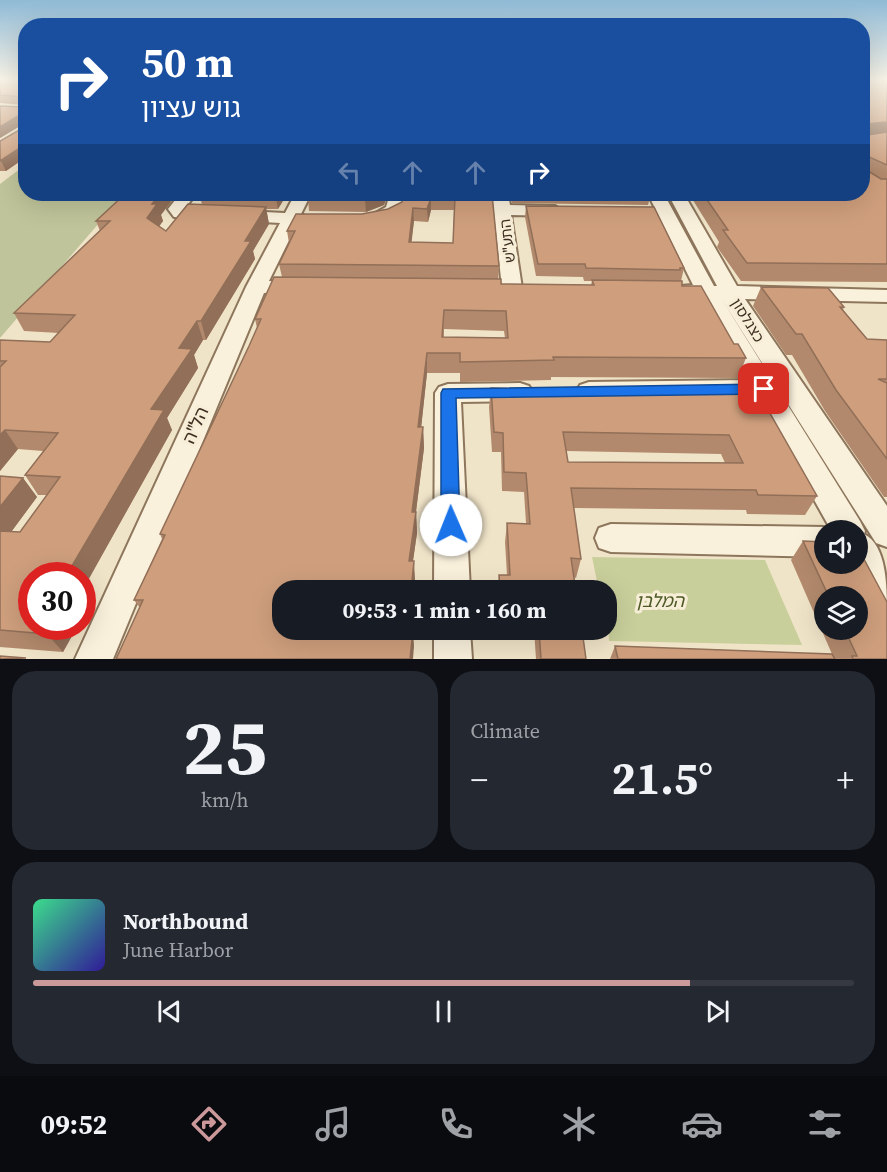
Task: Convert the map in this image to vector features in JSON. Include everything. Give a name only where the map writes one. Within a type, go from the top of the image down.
[{"type":"street","points":[[182,201],[176,209],[180,213],[321,219]]},
{"type":"street","name":"הל\"ה","points":[[94,659],[256,287],[299,201]]},
{"type":"street","points":[[352,220],[378,219],[388,215],[394,210],[396,201]]},
{"type":"street","name":"כצנלסון","points":[[660,201],[719,292],[887,533]]},
{"type":"street","name":"כצנלסון","points":[[679,201],[764,389],[842,520]]},
{"type":"street","points":[[502,202],[572,211]]},
{"type":"street","name":"התע\"ש","points":[[502,202],[512,288]]},
{"type":"street","points":[[642,212],[665,212]]},
{"type":"street","points":[[256,287],[314,287]]},
{"type":"street","points":[[489,288],[536,289]]},
{"type":"street","points":[[654,291],[887,296]]},
{"type":"street","points":[[452,580],[448,393],[764,389]]},
{"type":"street","points":[[611,538],[814,542]]},
{"type":"street","points":[[868,564],[887,595]]},
{"type":"street","points":[[452,640],[453,659]]},
{"type":"green space","points":[[18,170],[18,201],[118,201],[0,338],[0,184]]},
{"type":"green space","name":"המלבן","points":[[592,557],[765,560],[802,645],[609,641],[617,640],[617,580],[597,580]]},
{"type":"building","points":[[0,111],[18,111],[18,116],[0,127]]},
{"type":"building","points":[[870,111],[887,111],[887,122],[870,124]]},
{"type":"building","points":[[18,131],[18,149],[0,161],[0,141]]},
{"type":"building","points":[[887,132],[887,165],[870,157],[870,135]]},
{"type":"building","points":[[870,172],[881,179],[887,179],[887,264],[747,263],[723,230],[728,230],[708,201],[870,201]]},
{"type":"building","points":[[117,201],[154,201],[152,204],[157,204],[147,218],[166,231],[188,204],[266,207],[245,241],[251,241],[201,321],[197,321],[179,348],[192,349],[151,409],[164,410],[74,562],[18,562],[18,632],[0,630],[0,531],[20,532],[60,477],[25,475],[58,433],[5,430],[0,435],[0,367],[6,361],[0,361],[0,340],[50,342],[75,315],[14,313],[110,221],[96,221]]},
{"type":"building","points":[[402,201],[430,201],[427,209],[413,208],[409,242],[453,243],[455,201],[493,201],[499,266],[279,264],[295,231],[287,231],[296,214],[362,214],[388,209]]},
{"type":"building","points":[[526,206],[654,207],[684,268],[680,270],[586,268],[585,264],[538,264]]},
{"type":"building","points":[[274,277],[501,279],[501,284],[594,285],[592,280],[682,281],[682,286],[701,286],[734,344],[738,344],[746,358],[553,357],[554,360],[460,362],[460,353],[427,353],[418,427],[423,427],[412,512],[416,512],[409,561],[414,561],[412,580],[272,580],[272,640],[412,640],[410,659],[116,659],[143,600],[134,600],[165,535],[160,534],[261,319],[255,319]],"holes":[[[444,310],[506,311],[508,338],[442,337]]]},
{"type":"building","points":[[761,287],[828,288],[844,307],[840,307],[867,339],[887,340],[887,379],[878,379],[887,383],[887,459],[836,390],[802,334],[796,334]]},
{"type":"building","points":[[491,388],[759,394],[817,496],[758,495],[756,490],[571,488],[581,559],[571,558],[574,580],[499,580],[499,575],[510,575],[507,523],[530,524],[526,473],[504,472],[503,433],[494,432]],"holes":[[[563,432],[729,435],[743,463],[568,462]]]},
{"type":"building","points":[[0,476],[23,478],[0,507]]},
{"type":"building","points":[[803,541],[814,542],[814,565]]},
{"type":"building","points":[[868,567],[887,602],[887,659],[853,659],[852,656],[857,656],[850,640],[868,640],[868,586],[824,586],[818,574],[868,574]]},
{"type":"building","points":[[540,640],[583,640],[586,659],[541,659]]},
{"type":"building","points":[[615,646],[832,654],[835,659],[618,659]]},
{"type":"building","points":[[0,656],[26,658],[0,659]]},
{"type":"route","points":[[451,525],[448,393],[764,389]]}]
